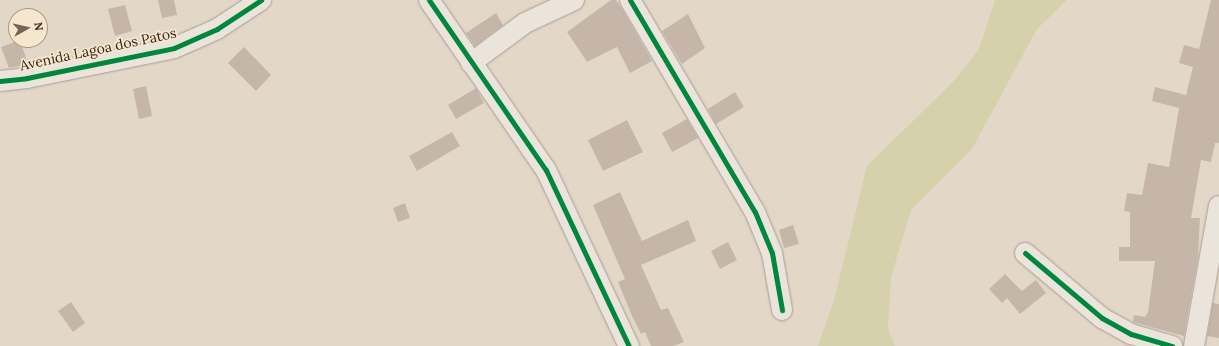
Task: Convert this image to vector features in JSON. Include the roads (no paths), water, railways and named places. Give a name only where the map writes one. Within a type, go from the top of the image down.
[{"type":"street","name":"Avenida Lagoa dos Patos","points":[[6,80],[174,48],[217,29],[261,0]]},
{"type":"street","points":[[429,0],[546,170],[629,346]]},
{"type":"street","points":[[471,63],[525,23],[574,0]]},
{"type":"street","points":[[630,0],[756,212],[772,253],[782,310]]},
{"type":"street","points":[[0,98],[6,80]]},
{"type":"street","points":[[1194,346],[1219,206]]},
{"type":"street","points":[[1025,253],[1102,318],[1131,334],[1172,346]]}]
